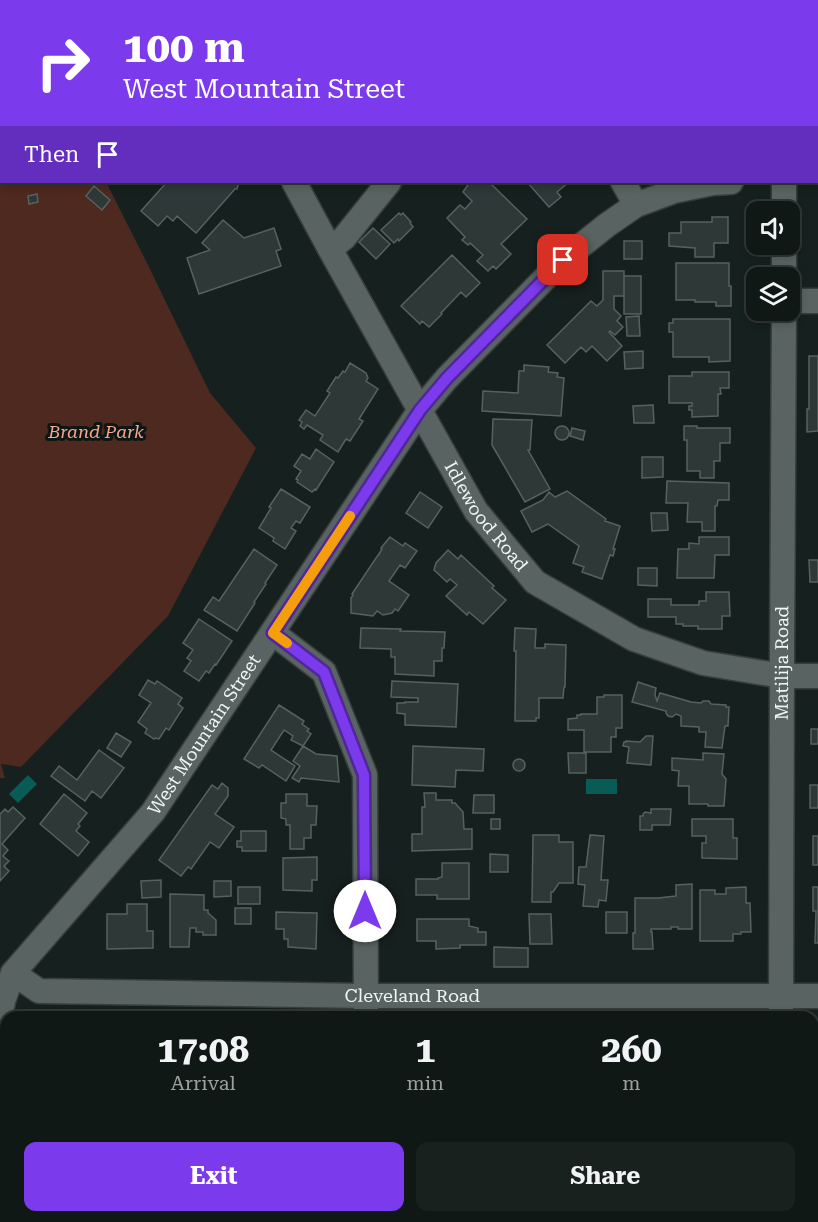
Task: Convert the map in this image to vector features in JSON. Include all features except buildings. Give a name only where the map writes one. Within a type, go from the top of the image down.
[{"type":"street","name":"Idlewood Road","points":[[295,183],[476,511],[535,582],[634,639],[703,663],[782,676],[818,676]]},
{"type":"street","points":[[330,249],[344,238],[388,183]]},
{"type":"street","points":[[624,183],[636,205]]},
{"type":"street","name":"West Mountain Street","points":[[2,1011],[13,973],[153,812],[420,410],[447,378],[563,260],[607,225],[636,205],[674,191],[713,183]]},
{"type":"street","points":[[784,183],[784,201]]},
{"type":"street","points":[[800,301],[818,301]]},
{"type":"street","name":"Matilija Road","points":[[781,1006],[784,321]]},
{"type":"street","points":[[273,633],[324,672],[364,775],[366,1006]]},
{"type":"street","name":"Cleveland Road","points":[[13,973],[39,991],[366,1006],[781,1006],[818,996]]},
{"type":"green space","name":"Brand Park","points":[[0,183],[107,183],[210,393],[256,448],[168,616],[21,767],[1,764],[5,778],[0,778]]},
{"type":"water","points":[[28,775],[37,784],[18,803],[9,794]]},
{"type":"water","points":[[586,779],[617,779],[617,794],[586,794]]},
{"type":"slow traffic","points":[[287,643],[273,633],[350,516]]},
{"type":"route","points":[[365,911],[364,775],[324,672],[273,633],[420,410],[447,378],[563,260]]}]
